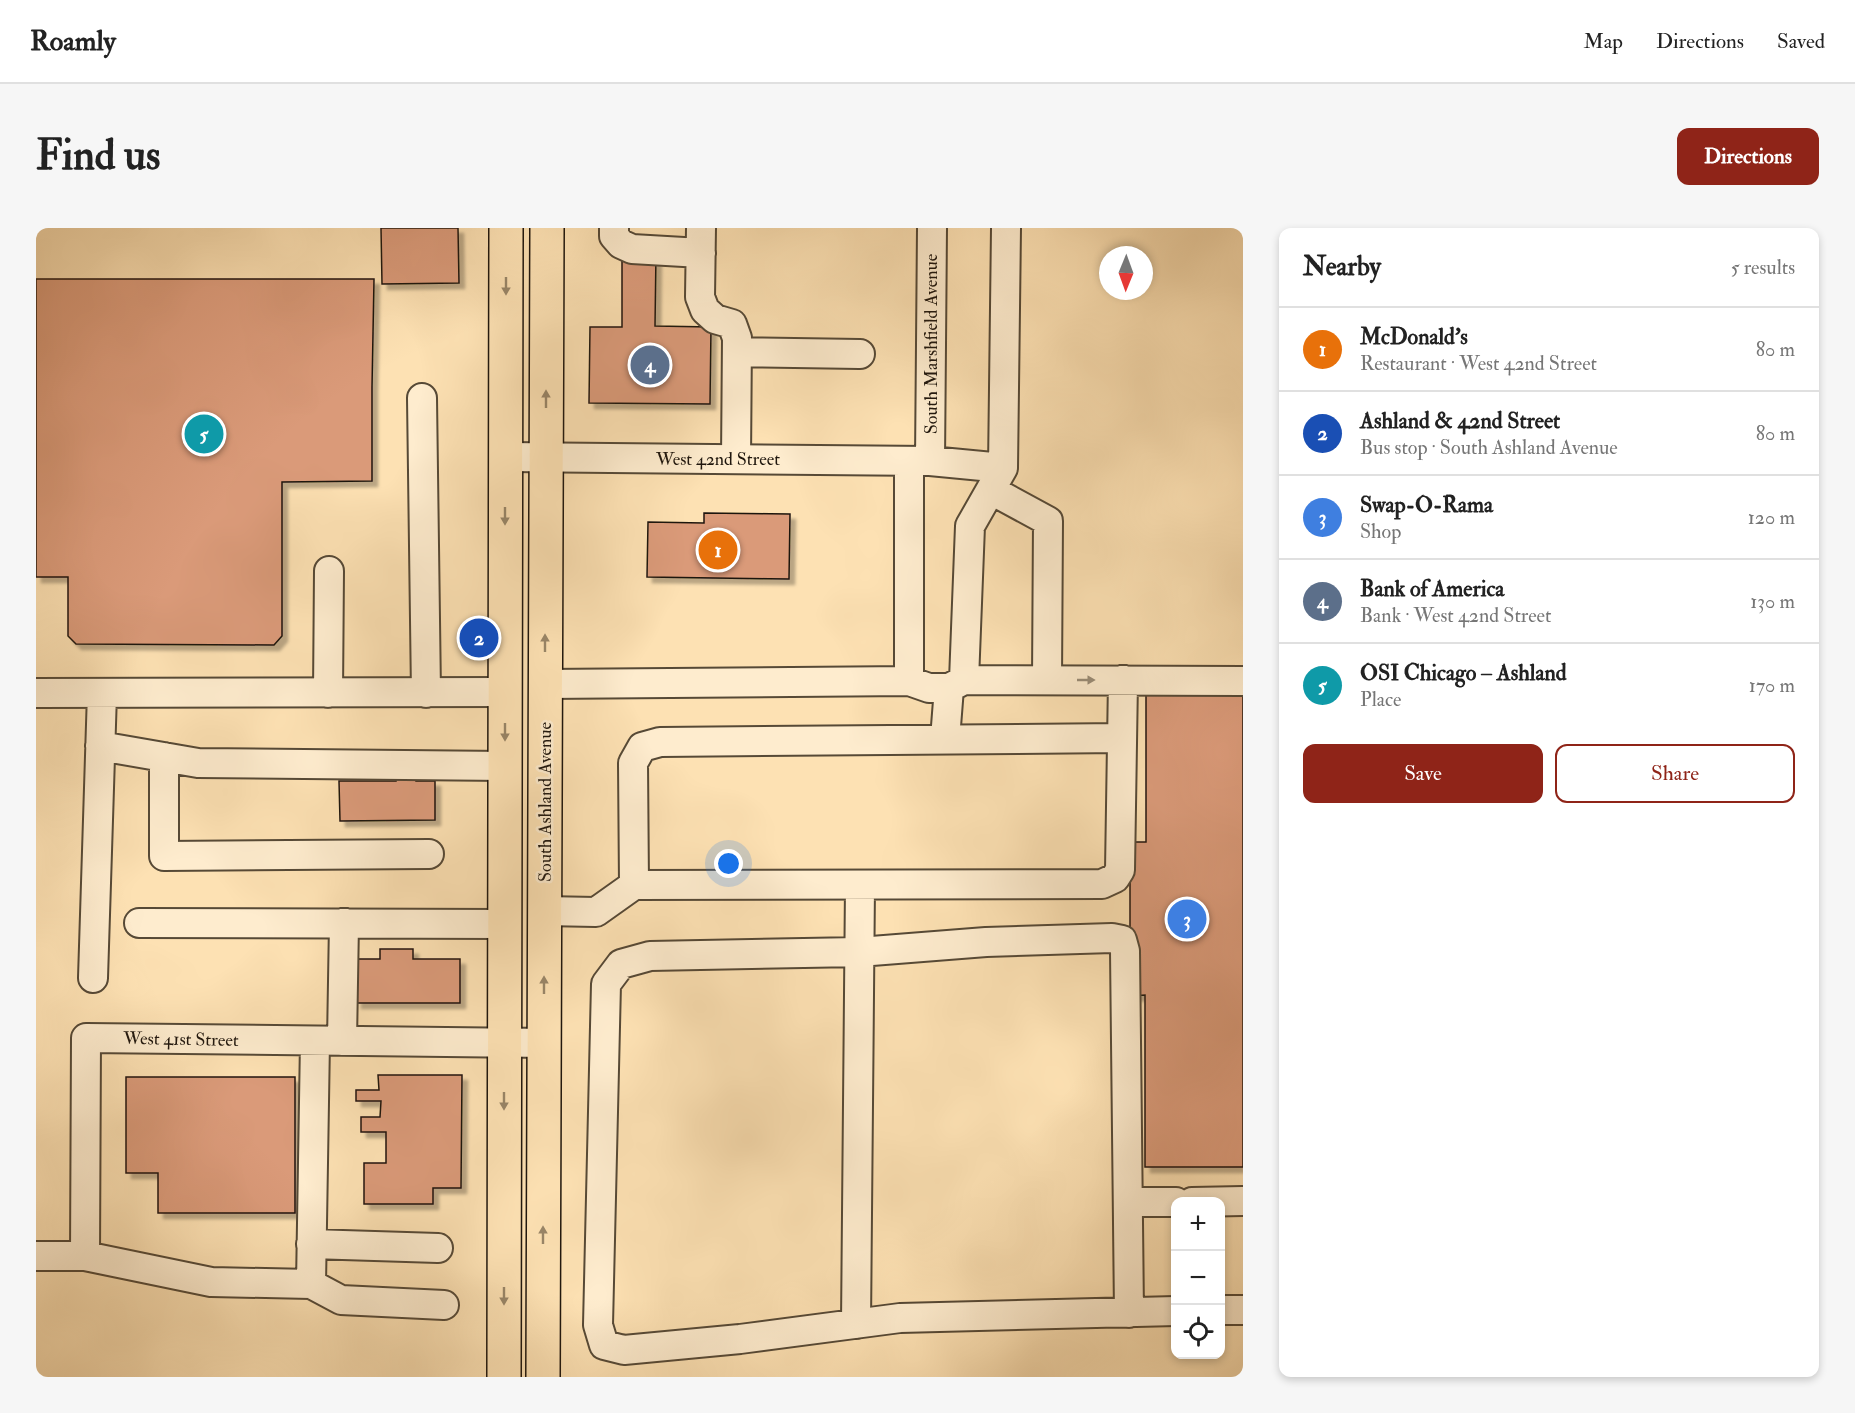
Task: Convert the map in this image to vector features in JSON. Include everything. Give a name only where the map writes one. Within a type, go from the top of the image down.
[{"type":"main road","points":[[504,1377],[506,228]]},
{"type":"main road","name":"South Ashland Avenue","points":[[543,1377],[547,228]]},
{"type":"street","points":[[614,228],[614,236],[621,244],[632,249],[701,240],[700,297],[705,310],[715,319],[732,324],[737,338],[736,459]]},
{"type":"street","name":"South Marshfield Avenue","points":[[909,681],[932,228]]},
{"type":"street","points":[[945,739],[956,684],[970,526],[997,479],[1006,228]]},
{"type":"street","points":[[737,352],[860,354]]},
{"type":"street","points":[[422,398],[426,693]]},
{"type":"street","name":"West 42nd Street","points":[[505,457],[920,461],[997,479]]},
{"type":"street","points":[[997,479],[1048,521],[1047,680]]},
{"type":"street","points":[[328,693],[329,571]]},
{"type":"street","points":[[545,684],[909,681],[929,688],[956,684],[1047,680],[1243,681]]},
{"type":"street","points":[[544,911],[596,912],[633,885],[1102,884],[1116,878],[1120,870],[1123,680]]},
{"type":"street","points":[[36,693],[505,692]]},
{"type":"street","points":[[93,978],[102,693]]},
{"type":"street","points":[[633,885],[633,763],[642,747],[660,742],[1122,738]]},
{"type":"street","points":[[100,746],[198,763],[505,766]]},
{"type":"street","points":[[164,757],[164,856],[429,854]]},
{"type":"street","points":[[856,1324],[860,885]]},
{"type":"street","points":[[140,923],[504,924]]},
{"type":"street","points":[[311,1284],[311,1244],[328,1041],[344,923]]},
{"type":"street","points":[[1129,1313],[1125,951],[1122,940],[1112,938],[986,942],[859,952],[650,956],[621,964],[606,984],[598,1325],[604,1345],[624,1350],[740,1339],[900,1318],[1129,1313],[1171,1311]]},
{"type":"street","name":"West 41st Street","points":[[86,1256],[86,1038],[544,1043]]},
{"type":"street","points":[[1225,1201],[1243,1201]]},
{"type":"street","points":[[1128,1202],[1171,1202]]},
{"type":"street","points":[[311,1244],[438,1248]]},
{"type":"street","points":[[36,1256],[86,1256],[211,1282],[311,1284],[341,1300],[444,1305]]},
{"type":"street","points":[[1225,1310],[1243,1310]]},
{"type":"building","points":[[381,228],[458,228],[459,283],[382,284]]},
{"type":"building","points":[[622,253],[656,253],[655,326],[711,327],[710,404],[589,403],[590,327],[622,327]]},
{"type":"building","points":[[36,279],[374,279],[372,481],[282,482],[282,636],[274,645],[76,644],[68,636],[68,577],[36,577]]},
{"type":"building","points":[[704,513],[790,514],[789,579],[647,577],[648,522],[704,523]]},
{"type":"building","points":[[1146,694],[1243,694],[1243,1167],[1145,1167],[1145,995],[1130,996],[1130,842],[1146,842]]},
{"type":"building","points":[[416,776],[416,781],[435,781],[435,820],[340,821],[339,781],[396,781],[396,777]]},
{"type":"building","points":[[380,949],[413,949],[413,959],[460,959],[460,1003],[356,1003],[357,959],[380,959]]},
{"type":"building","points":[[378,1075],[462,1075],[461,1188],[433,1188],[433,1204],[364,1204],[364,1163],[386,1163],[386,1132],[361,1132],[361,1117],[380,1117],[381,1101],[356,1101],[356,1090],[379,1090]]},
{"type":"building","points":[[126,1077],[295,1077],[295,1213],[158,1213],[158,1173],[126,1173]]},
{"type":"place","name":"Bank of America","points":[[650,365]]},
{"type":"place","name":"OSI Chicago – Ashland","points":[[204,434]]},
{"type":"place","name":"McDonald's","points":[[718,550]]},
{"type":"place","name":"Ashland & 42nd Street","points":[[479,638]]},
{"type":"place","name":"Swap-O-Rama","points":[[1187,919]]}]
